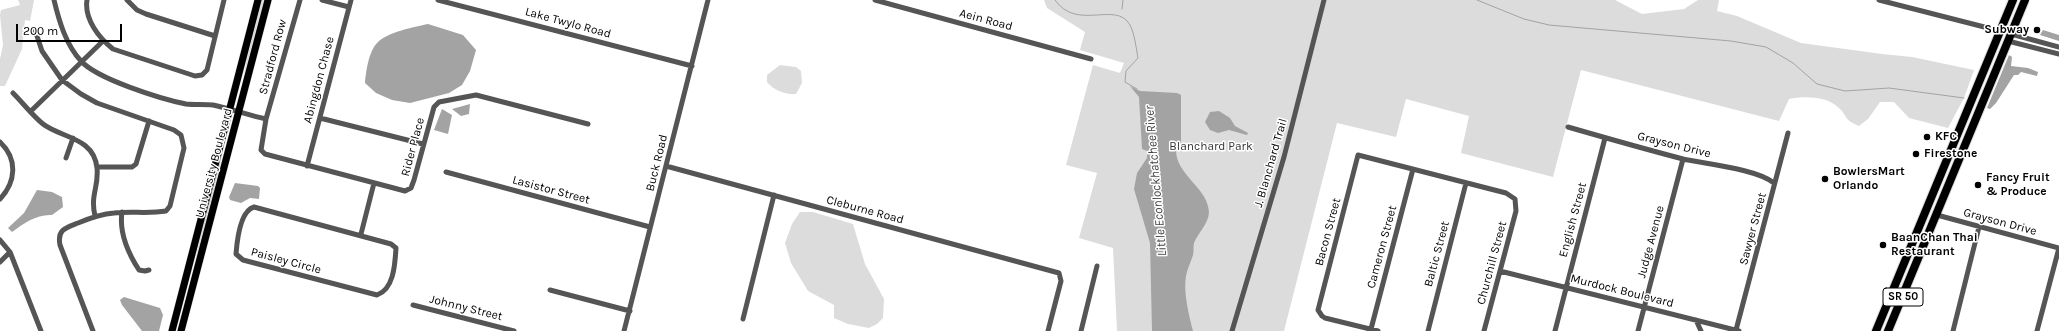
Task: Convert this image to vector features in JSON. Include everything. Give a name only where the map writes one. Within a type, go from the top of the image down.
[{"type":"highway","name":"SR 50","points":[[1876,331],[2012,0]]},
{"type":"highway","name":"SR 50","points":[[1888,331],[2025,0]]},
{"type":"highway","points":[[1970,102],[1969,110],[1971,117],[1975,122]]},
{"type":"highway","points":[[1932,194],[1933,208],[1936,215]]},
{"type":"highway","points":[[1926,210],[1930,214],[1931,228]]},
{"type":"main road","name":"University Boulevard","points":[[172,331],[258,0]]},
{"type":"main road","name":"University Boulevard","points":[[181,331],[268,0]]},
{"type":"main road","points":[[191,295],[186,289],[194,248]]},
{"type":"street","points":[[54,0],[62,28],[82,61],[110,80],[179,102],[211,105],[266,119]]},
{"type":"street","points":[[87,0],[87,9],[92,23],[103,41],[125,54],[195,76],[202,75],[207,70],[224,0]]},
{"type":"street","points":[[127,0],[137,10],[146,14],[215,36]]},
{"type":"street","name":"Stradford Row","points":[[266,119],[300,0]]},
{"type":"street","points":[[322,0],[349,7]]},
{"type":"street","name":"Abingdon Chase","points":[[307,166],[351,0]]},
{"type":"street","name":"Lake Twylo Road","points":[[438,0],[692,66]]},
{"type":"street","name":"Buck Road","points":[[624,331],[708,0]]},
{"type":"street","name":"Aein Road","points":[[875,0],[1091,60]]},
{"type":"street","name":"J. Blanchard Trail","points":[[1232,331],[1284,157],[1324,0]]},
{"type":"street","points":[[1879,0],[2000,31]]},
{"type":"street","points":[[33,31],[62,80],[97,103],[174,130],[183,139],[184,148],[170,206],[166,211],[158,213],[122,212],[95,216],[65,228],[60,232],[59,238],[93,331]]},
{"type":"street","points":[[2009,37],[2059,47]]},
{"type":"street","points":[[2009,37],[2059,54]]},
{"type":"street","points":[[31,111],[103,41]]},
{"type":"street","points":[[13,93],[43,124],[84,144],[92,152],[97,167],[96,183],[92,197],[95,216]]},
{"type":"street","name":"Rider Place","points":[[266,119],[261,150],[265,154],[405,191],[411,188],[434,107],[439,102],[476,95],[588,124]]},
{"type":"street","points":[[320,118],[423,144]]},
{"type":"street","points":[[97,167],[132,167],[136,164],[150,121]]},
{"type":"street","name":"Grayson Drive","points":[[1568,127],[1683,159],[1768,178],[1774,183]]},
{"type":"street","name":"Sawyer Street","points":[[1738,331],[1774,183],[1788,133]]},
{"type":"street","points":[[66,158],[73,138]]},
{"type":"street","name":"English Street","points":[[1555,331],[1605,138]]},
{"type":"street","points":[[0,142],[7,148],[14,166],[11,182],[6,192],[0,199]]},
{"type":"street","name":"Bacon Street","points":[[1371,329],[1325,318],[1320,313],[1319,306],[1358,155],[1413,169]]},
{"type":"street","name":"Judge Avenue","points":[[1638,331],[1683,159]]},
{"type":"street","name":"Cleburne Road","points":[[666,166],[1058,273],[1061,281],[1048,331]]},
{"type":"street","points":[[1413,169],[1466,183]]},
{"type":"street","name":"Cameron Street","points":[[1371,329],[1413,169]]},
{"type":"street","name":"Lasistor Street","points":[[446,172],[650,227]]},
{"type":"street","points":[[361,234],[374,183]]},
{"type":"street","name":"Churchill Street","points":[[1466,183],[1506,193],[1515,199],[1516,211],[1484,331]]},
{"type":"street","name":"Baltic Street","points":[[1428,331],[1466,183]]},
{"type":"street","points":[[743,319],[774,195]]},
{"type":"street","name":"Paisley Circle","points":[[254,207],[361,234],[391,244],[396,248],[395,261],[388,287],[384,293],[377,295],[243,260],[236,254],[245,214],[250,208],[254,207]]},
{"type":"street","points":[[122,212],[122,231],[132,260],[139,270],[149,270]]},
{"type":"street","name":"Grayson Drive","points":[[1936,215],[2059,248]]},
{"type":"street","points":[[1953,331],[1979,227]]},
{"type":"street","points":[[0,240],[10,252],[41,331]]},
{"type":"street","points":[[2037,331],[2059,248]]},
{"type":"street","points":[[0,262],[10,252]]},
{"type":"street","points":[[1081,331],[1097,266]]},
{"type":"street","name":"Murdock Boulevard","points":[[1500,271],[1738,331]]},
{"type":"street","points":[[550,290],[630,311]]},
{"type":"street","name":"Johnny Street","points":[[413,305],[514,331]]},
{"type":"street","points":[[1696,320],[1701,331]]},
{"type":"street","points":[[1371,329],[1378,331]]},
{"type":"green space","points":[[18,0],[34,0],[30,21],[25,20],[22,49],[5,86],[0,86],[0,59],[3,45],[0,15],[1,10],[20,5]]},
{"type":"green space","points":[[262,0],[264,0],[243,80],[247,58]]},
{"type":"green space","name":"Blanchard Park","points":[[1044,0],[1615,0],[1642,14],[1684,9],[1698,0],[1719,0],[1717,11],[1737,16],[1801,43],[1912,57],[1974,70],[1964,98],[1948,128],[1909,118],[1894,102],[1880,102],[1868,119],[1859,126],[1848,120],[1842,111],[1834,104],[1822,99],[1808,97],[1789,99],[1779,121],[1581,70],[1553,177],[1461,153],[1469,116],[1406,99],[1396,137],[1337,123],[1284,331],[1117,331],[1113,248],[1079,238],[1097,173],[1066,165],[1093,65],[1120,73],[1124,63],[1080,50],[1085,32],[1047,8]]},
{"type":"green space","points":[[780,65],[796,67],[801,71],[802,83],[796,94],[788,94],[780,91],[767,82],[767,75]]},
{"type":"green space","points":[[223,149],[219,171],[195,263],[199,240]]},
{"type":"green space","points":[[800,212],[813,212],[853,224],[865,264],[884,299],[883,318],[877,324],[869,328],[848,324],[834,318],[834,305],[808,291],[791,263],[785,243],[792,224]]},
{"type":"water","points":[[428,24],[463,35],[476,50],[470,71],[462,85],[449,93],[410,103],[392,100],[376,93],[365,83],[368,61],[372,50],[378,42],[388,35]]},
{"type":"water","points":[[2043,30],[2059,35],[2059,41],[2040,35]]},
{"type":"water","points":[[2009,55],[2012,57],[2011,66],[2028,68],[2038,72],[2037,76],[2021,72],[2018,75],[2014,75],[1996,103],[1990,109],[1987,108]]},
{"type":"water","points":[[1130,86],[1140,91],[1177,93],[1181,95],[1181,147],[1176,149],[1177,158],[1186,174],[1204,196],[1208,204],[1209,213],[1207,221],[1194,243],[1193,255],[1187,271],[1185,282],[1188,311],[1193,331],[1152,331],[1150,243],[1134,189],[1137,173],[1147,158],[1147,151],[1142,149],[1139,97]]},
{"type":"water","points":[[470,104],[469,114],[461,116],[452,109]]},
{"type":"water","points":[[442,109],[452,115],[448,134],[434,130]]},
{"type":"water","points":[[1219,111],[1230,118],[1235,126],[1248,133],[1247,135],[1229,130],[1218,133],[1210,130],[1205,122],[1210,112]]},
{"type":"water","points":[[235,183],[258,186],[260,188],[259,199],[250,198],[241,203],[230,200],[229,197]]},
{"type":"water","points":[[37,190],[52,192],[62,197],[63,207],[52,215],[41,216],[31,220],[12,232],[8,228],[24,213]]},
{"type":"water","points":[[124,297],[160,308],[163,315],[159,331],[142,331],[122,305],[120,300]]},
{"type":"waterway","name":"Little Econlockhatchee River","points":[[1055,0],[1064,9],[1074,14],[1115,15],[1124,18],[1132,29],[1138,58],[1126,71],[1125,82],[1137,89]]},
{"type":"waterway","points":[[1122,9],[1123,0]]},
{"type":"waterway","points":[[1477,0],[1524,19],[1549,25],[1731,41],[1766,47],[1793,63],[1817,84],[1845,91],[1889,88],[1964,98]]},
{"type":"place","name":"Subway","points":[[2037,30]]},
{"type":"place","name":"KFC","points":[[1927,137]]},
{"type":"place","name":"Firestone","points":[[1916,154]]},
{"type":"place","name":"BowlersMart Orlando","points":[[1825,179]]},
{"type":"place","name":"Fancy Fruit & Produce","points":[[1978,185]]},
{"type":"place","name":"BaanChan Thai Restaurant","points":[[1883,245]]}]
